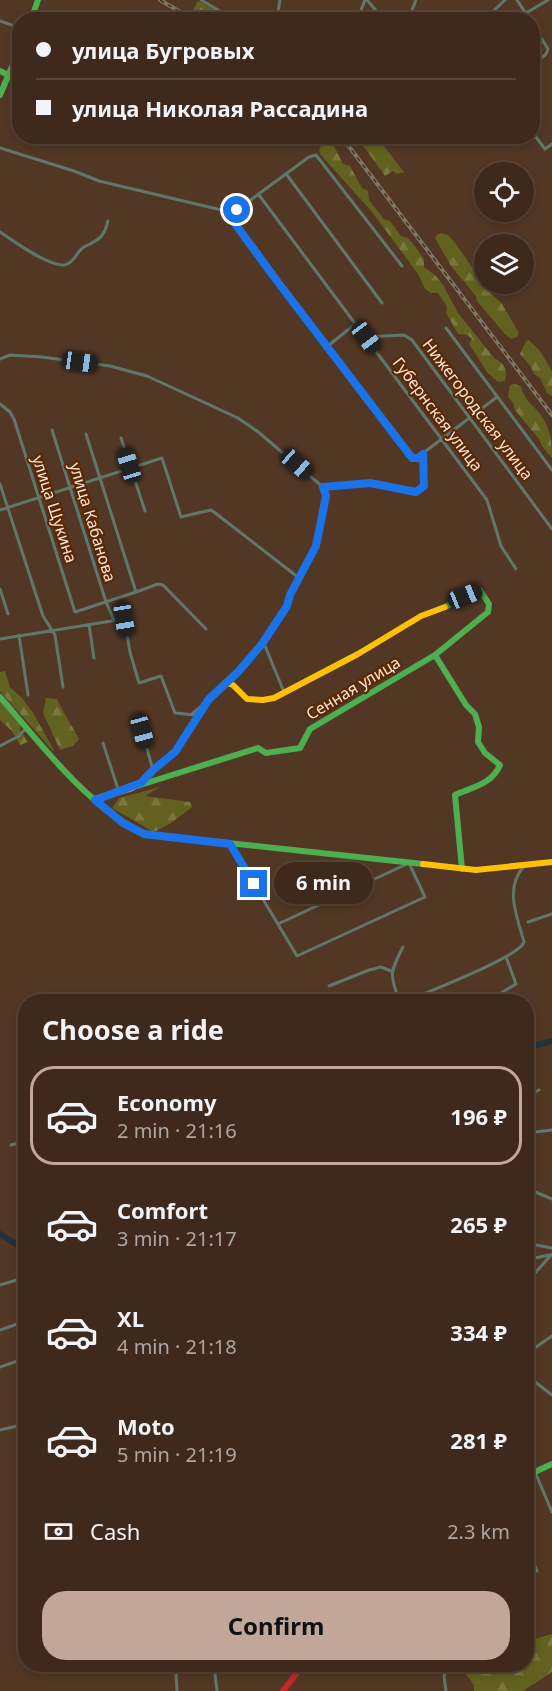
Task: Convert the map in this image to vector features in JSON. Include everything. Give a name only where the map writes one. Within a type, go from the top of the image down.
[{"type":"street","points":[[201,0],[221,12]]},
{"type":"street","points":[[366,0],[377,12]]},
{"type":"street","points":[[492,12],[505,0]]},
{"type":"street","points":[[528,12],[548,0]]},
{"type":"street","points":[[540,36],[548,49],[540,59]]},
{"type":"street","points":[[0,95],[4,73]]},
{"type":"street","points":[[540,142],[545,149],[552,144]]},
{"type":"street","points":[[0,148],[99,181],[230,212],[237,210],[315,155],[402,266]]},
{"type":"street","points":[[286,175],[382,303]]},
{"type":"street","name":"Губернская улица","points":[[259,195],[488,500],[501,546],[516,569]]},
{"type":"street","points":[[230,212],[233,221],[277,281],[412,458],[418,458],[497,396]]},
{"type":"street","points":[[0,232],[49,262],[65,265],[70,263],[81,249],[99,240],[108,221]]},
{"type":"street","points":[[328,346],[355,324]]},
{"type":"street","points":[[446,328],[552,470]]},
{"type":"street","name":"Нижегородская улица","points":[[366,337],[404,335],[412,340],[550,522],[552,529]]},
{"type":"street","points":[[0,359],[10,355],[63,359],[110,366],[147,376],[238,418],[257,431],[323,487],[326,496],[317,544],[287,606],[245,665],[227,683],[216,690],[195,716],[175,752],[137,786]]},
{"type":"street","name":"улица Щукина","points":[[0,404],[11,414],[75,612],[106,602]]},
{"type":"street","name":"улица Кабанова","points":[[52,430],[106,602],[114,620]]},
{"type":"street","points":[[86,434],[136,592]]},
{"type":"street","points":[[121,438],[145,511]]},
{"type":"street","points":[[323,487],[370,483],[416,492],[424,486],[423,454]]},
{"type":"street","points":[[0,510],[162,458],[180,515],[184,517],[211,510],[299,578]]},
{"type":"street","points":[[0,484],[43,616],[53,630],[63,687]]},
{"type":"street","points":[[106,602],[158,584],[163,585],[206,629]]},
{"type":"street","points":[[0,589],[8,614]]},
{"type":"street","name":"Сенная улица","points":[[95,800],[258,748],[266,753],[300,748],[305,736],[314,726],[435,655],[488,612],[489,604],[480,590],[458,599],[439,610],[421,616],[358,654],[284,692]]},
{"type":"street","points":[[0,639],[124,619],[139,683],[161,675],[175,713],[195,716]]},
{"type":"street","points":[[89,625],[94,658]]},
{"type":"street","points":[[19,635],[28,695]]},
{"type":"street","points":[[227,683],[233,685],[249,699],[271,699],[284,692],[263,641]]},
{"type":"street","points":[[435,655],[458,693],[475,714],[479,727],[478,742],[485,753],[500,765],[498,772],[484,785],[455,795],[462,869]]},
{"type":"street","points":[[0,697],[95,800],[123,823],[144,834],[484,871],[552,862]]},
{"type":"street","points":[[0,746],[19,736],[27,727]]},
{"type":"street","points":[[142,731],[153,770]]},
{"type":"street","points":[[104,743],[118,792]]},
{"type":"street","points":[[230,844],[297,956],[425,897],[409,863],[278,924]]},
{"type":"street","points":[[422,994],[506,957],[522,947],[524,944],[514,908],[513,889],[516,876],[524,866]]},
{"type":"street","points":[[528,922],[552,914]]},
{"type":"street","points":[[398,994],[391,981],[391,971],[403,947]]},
{"type":"street","points":[[499,994],[516,984],[506,957]]},
{"type":"street","points":[[329,986],[381,967],[391,971]]},
{"type":"street","points":[[534,1092],[539,1090]]},
{"type":"street","points":[[534,1132],[552,1130]]},
{"type":"street","points":[[11,1145],[18,1143]]},
{"type":"street","points":[[534,1191],[552,1199]]},
{"type":"street","points":[[534,1245],[552,1248]]},
{"type":"street","points":[[534,1258],[552,1254]]},
{"type":"street","points":[[534,1274],[552,1254]]},
{"type":"street","points":[[0,1285],[18,1279]]},
{"type":"street","points":[[0,1330],[18,1324]]},
{"type":"street","points":[[534,1348],[552,1336]]},
{"type":"street","points":[[0,1367],[18,1361]]},
{"type":"street","points":[[534,1381],[552,1395]]},
{"type":"street","points":[[0,1430],[18,1426]]},
{"type":"street","points":[[552,1464],[535,1472],[552,1512]]},
{"type":"street","points":[[534,1564],[537,1571]]},
{"type":"street","points":[[215,1672],[217,1691]]},
{"type":"street","points":[[283,1691],[298,1672]]},
{"type":"street","points":[[446,1672],[444,1676],[446,1691]]},
{"type":"street","points":[[176,1673],[177,1691]]},
{"type":"green space","points":[[198,1],[218,12],[192,12]]},
{"type":"green space","points":[[362,144],[382,144],[404,172],[397,174],[393,171],[385,176]]},
{"type":"green space","points":[[322,145],[334,146],[343,164],[350,166],[362,188],[368,191],[369,200],[384,219],[390,221],[401,236],[408,238],[417,249],[424,259],[424,267],[443,285],[458,313],[495,359],[503,365],[506,370],[505,381],[498,382],[487,372],[469,344],[472,339],[467,335],[458,334],[446,313],[447,307],[438,293],[431,293],[425,289],[418,274],[372,212],[320,154],[319,150]]},
{"type":"green space","points":[[441,233],[448,235],[474,270],[474,294],[451,266],[435,238]]},
{"type":"green space","points":[[474,294],[492,294],[502,304],[519,333],[517,337],[511,339],[504,333],[477,301]]},
{"type":"green space","points":[[529,340],[540,351],[552,371],[552,396],[547,393],[540,378],[534,374],[520,354],[526,341]]},
{"type":"green space","points":[[510,385],[521,386],[527,399],[545,422],[550,436],[552,458],[515,410],[508,397]]},
{"type":"green space","points":[[5,671],[10,687],[33,713],[53,751],[0,691],[0,672]]},
{"type":"green space","points":[[46,698],[57,699],[79,739],[73,746],[60,750],[43,713]]},
{"type":"green space","points":[[0,700],[21,723],[20,730],[28,742],[20,745],[12,731],[0,720]]},
{"type":"green space","points":[[160,787],[145,796],[190,802],[192,807],[171,823],[154,832],[112,808],[119,798]]},
{"type":"green space","points":[[552,1634],[552,1672],[523,1691],[474,1691],[474,1685],[464,1672],[534,1672],[534,1639]]},
{"type":"waterway","points":[[534,1046],[552,1041]]},
{"type":"waterway","points":[[0,1234],[18,1245]]},
{"type":"railway","points":[[160,0],[180,12]]},
{"type":"railway","points":[[347,144],[552,415]]},
{"type":"traffic: fast","points":[[34,12],[38,0]]},
{"type":"traffic: fast","points":[[0,95],[12,67]]},
{"type":"traffic: fast","points":[[0,71],[8,75]]},
{"type":"traffic: fast","points":[[137,786],[258,748],[266,753],[300,748],[310,729],[435,655],[488,612],[489,604],[480,590],[445,607]]},
{"type":"traffic: fast","points":[[435,655],[466,705],[475,714],[479,727],[478,742],[485,753],[500,765],[487,781],[455,795],[462,869]]},
{"type":"traffic: fast","points":[[0,697],[66,773],[103,807],[144,834],[423,864]]},
{"type":"traffic: fast","points":[[534,1472],[552,1464]]},
{"type":"traffic: slow","points":[[95,799],[141,783],[175,752],[209,699],[238,672],[262,643],[287,606],[290,595],[316,546],[326,496],[323,487]]},
{"type":"traffic: slow","points":[[227,683],[233,685],[247,699],[274,698],[358,654],[421,616],[445,607]]},
{"type":"traffic: slow","points":[[423,864],[476,870],[552,862]]},
{"type":"traffic: jam","points":[[283,1691],[298,1672]]},
{"type":"route","points":[[237,210],[230,212],[233,221],[277,281],[412,458],[418,458],[423,454],[424,486],[416,492],[370,483],[323,487],[326,496],[316,546],[290,595],[287,606],[262,644],[238,672],[216,690],[175,752],[137,786],[95,800],[123,823],[144,834],[230,844],[254,884]]}]
